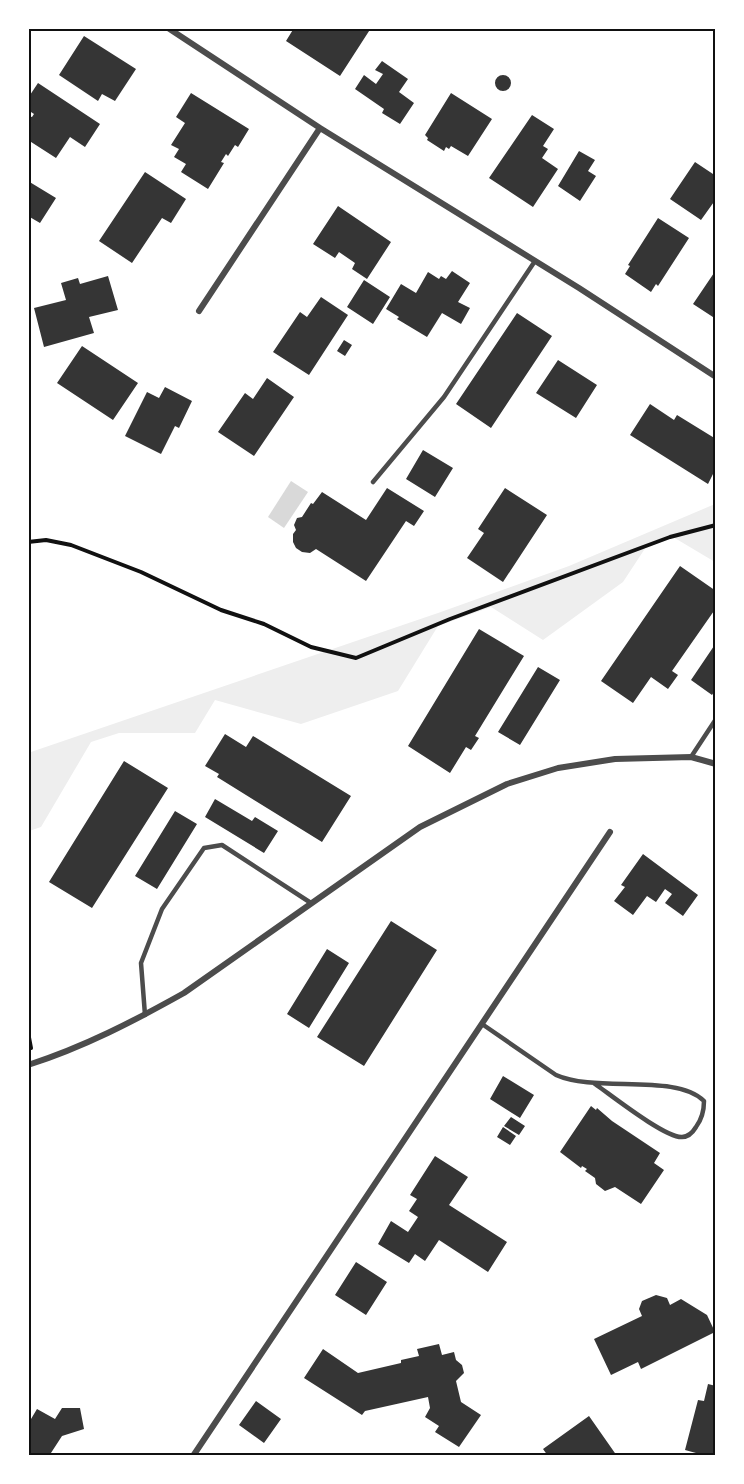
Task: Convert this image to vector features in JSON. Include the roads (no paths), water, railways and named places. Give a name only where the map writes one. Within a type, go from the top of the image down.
[{"type":"street","points":[[168,28],[320,128],[535,261],[716,377]]},
{"type":"street","points":[[199,311],[320,128]]},
{"type":"street","points":[[28,1065],[76,1049],[184,993],[420,827],[507,784],[558,768],[595,761],[691,757],[716,764]]},
{"type":"street","points":[[194,1455],[610,832]]},
{"type":"lane","points":[[373,482],[444,397],[535,261]]},
{"type":"lane","points":[[691,757],[716,719]]},
{"type":"lane","points":[[145,1015],[141,963],[162,909],[204,848],[222,845],[311,903]]},
{"type":"lane","points":[[482,1024],[565,1079],[596,1084],[681,1089],[697,1094],[704,1101],[704,1111],[693,1132],[684,1138],[676,1137],[658,1128],[596,1084]]}]
